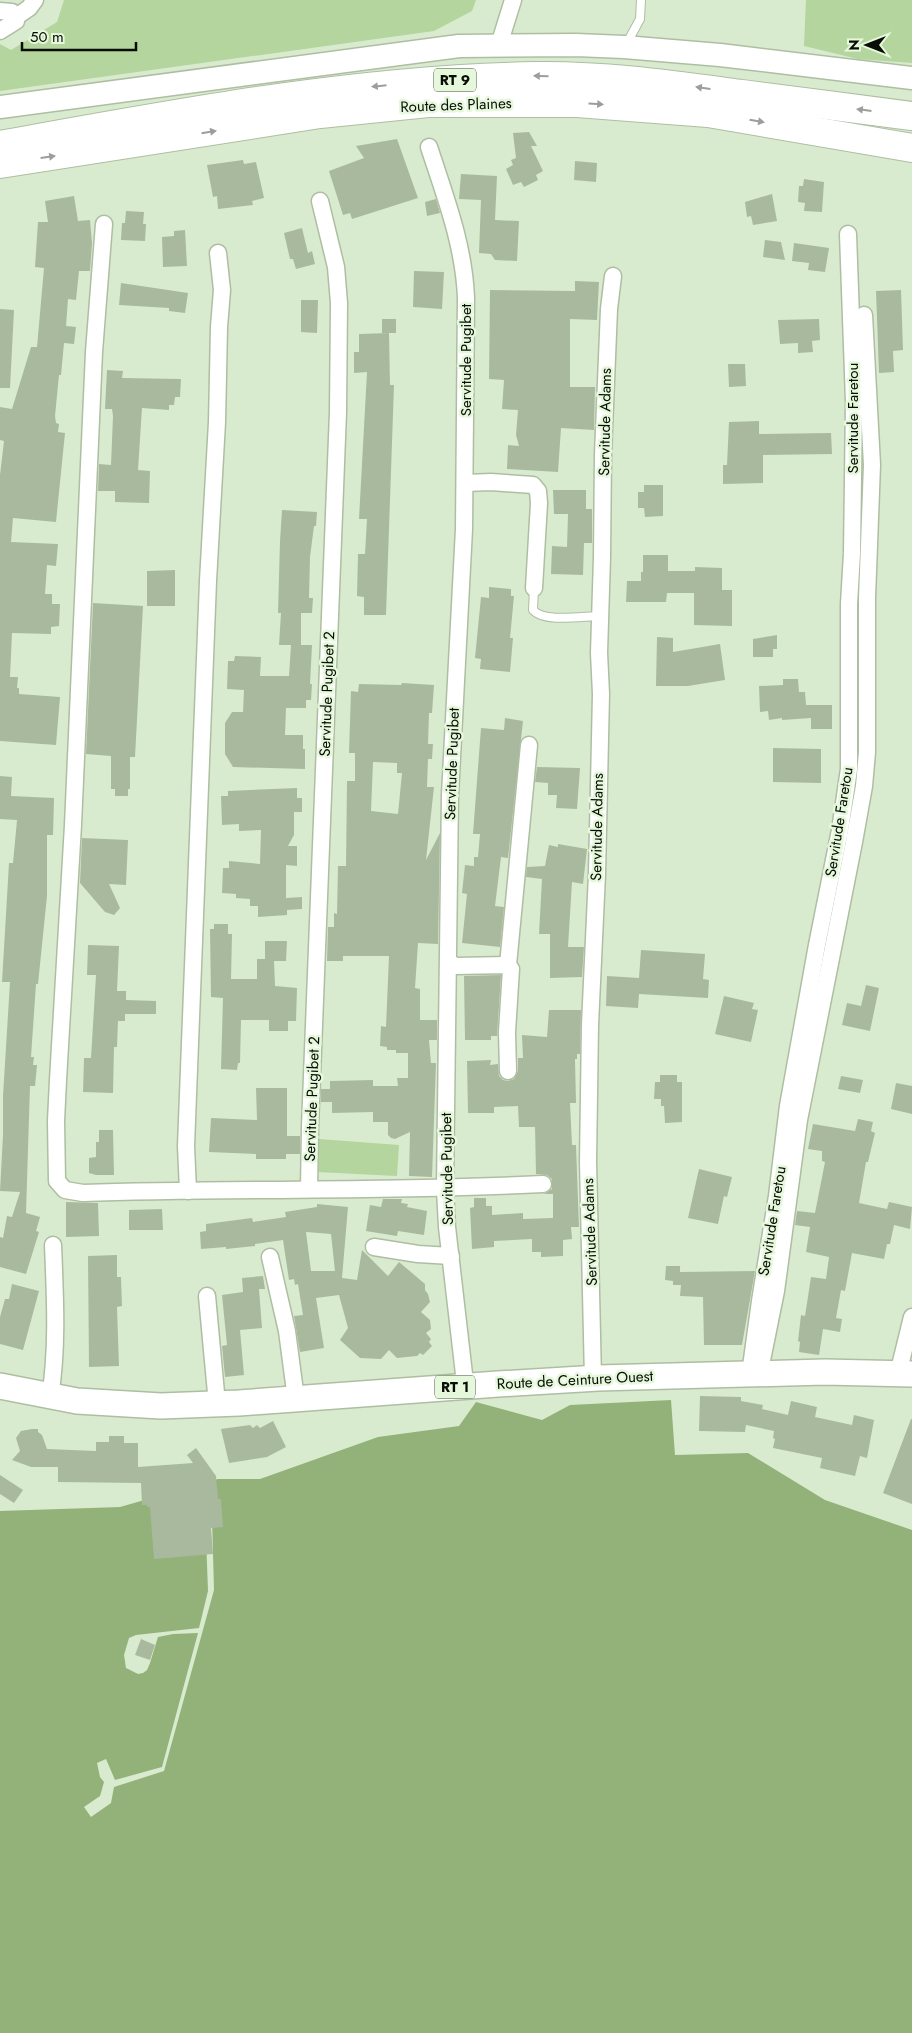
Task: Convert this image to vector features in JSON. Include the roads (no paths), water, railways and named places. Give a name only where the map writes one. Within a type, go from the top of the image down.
[{"type":"highway","name":"Route des Plaines","points":[[0,145],[136,120],[298,94],[438,80],[537,76],[634,79],[912,116]]},
{"type":"highway","name":"Route des Plaines","points":[[0,164],[320,114],[428,103],[577,103],[708,112],[912,148]]},
{"type":"main road","points":[[0,107],[425,50],[499,45],[624,47],[720,55],[912,78]]},
{"type":"main road","name":"Route de Ceinture Ouest","points":[[0,1386],[50,1397],[128,1406],[217,1404],[464,1386],[593,1379],[755,1374],[905,1374]]},
{"type":"street","points":[[0,32],[16,21],[16,17],[29,8],[35,0]]},
{"type":"street","points":[[499,45],[513,0]]},
{"type":"street","points":[[0,11],[12,12],[16,17]]},
{"type":"street","name":"Servitude Pugibet","points":[[429,147],[454,224],[464,265],[466,298],[465,483],[450,796],[445,1189],[464,1386]]},
{"type":"street","name":"Servitude Pugibet 2","points":[[309,1189],[338,412],[339,303],[336,267],[320,201]]},
{"type":"street","points":[[104,224],[94,352],[73,825],[58,1080],[56,1121],[57,1181],[65,1190],[83,1193],[309,1189],[445,1189],[543,1184]]},
{"type":"street","name":"Servitude Faretou","points":[[755,1374],[760,1301],[778,1196],[788,1106],[840,830],[849,769],[849,604],[852,553],[854,402],[848,234]]},
{"type":"street","points":[[188,1191],[186,1146],[208,581],[217,431],[219,327],[222,290],[218,254]]},
{"type":"street","name":"Servitude Adams","points":[[593,1379],[588,1162],[590,1025],[601,694],[598,653],[606,353],[613,276]]},
{"type":"street","name":"Servitude Faretou","points":[[755,1374],[776,1291],[799,1120],[864,786],[867,752],[867,598],[872,465],[864,314]]},
{"type":"street","points":[[465,483],[491,482],[533,485],[538,491],[534,588]]},
{"type":"street","points":[[508,1071],[508,1032],[512,975],[508,965],[529,745]]},
{"type":"street","points":[[448,962],[455,966],[508,965]]},
{"type":"street","points":[[50,1397],[56,1342],[54,1245]]},
{"type":"street","points":[[374,1247],[418,1254],[451,1256]]},
{"type":"street","points":[[270,1257],[287,1331],[296,1399]]},
{"type":"street","points":[[207,1296],[217,1404]]},
{"type":"street","points":[[905,1374],[912,1317]]},
{"type":"lane","points":[[624,47],[640,19],[641,0]]},
{"type":"lane","points":[[534,588],[533,610],[538,616],[600,616]]}]
